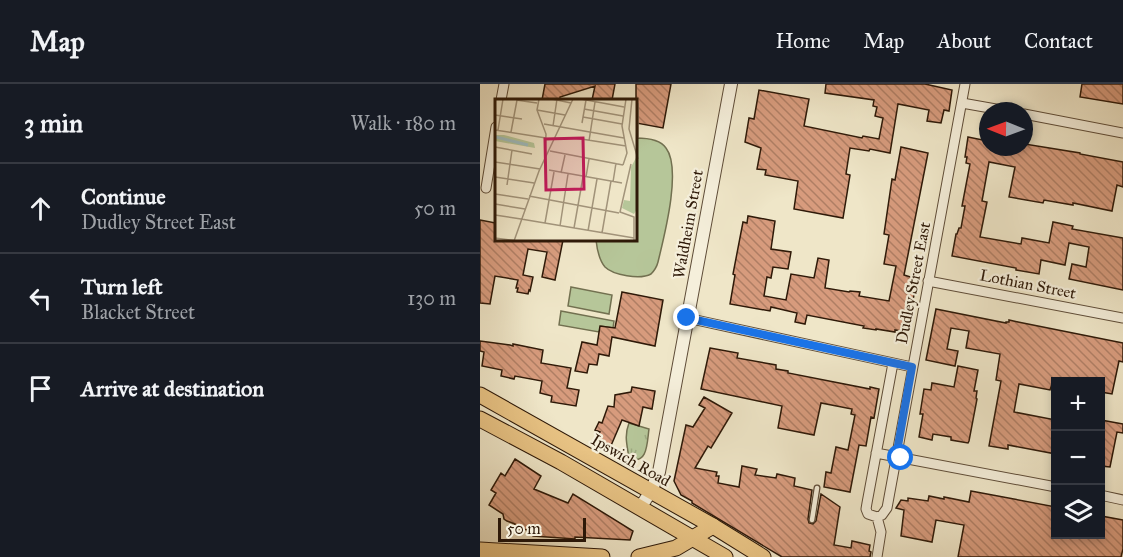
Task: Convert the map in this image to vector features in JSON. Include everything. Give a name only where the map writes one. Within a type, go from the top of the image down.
[{"type":"main road","name":"Ipswich Road","points":[[480,395],[763,557]]},
{"type":"main road","points":[[480,418],[725,557]]},
{"type":"main road","points":[[639,557],[676,548],[712,526]]},
{"type":"main road","points":[[480,550],[602,557]]},
{"type":"street","points":[[501,99],[504,84]]},
{"type":"street","name":"Waldheim Street","points":[[640,508],[659,472],[731,84]]},
{"type":"street","name":"Dudley Street East","points":[[893,363],[866,508],[868,514],[876,517],[882,515],[887,508],[965,84]]},
{"type":"street","points":[[962,103],[979,106]]},
{"type":"street","points":[[1033,116],[1123,133]]},
{"type":"street","points":[[483,188],[495,133]]},
{"type":"street","name":"Lothian Street","points":[[928,281],[1123,318]]},
{"type":"street","points":[[687,318],[912,367]]},
{"type":"street","points":[[876,453],[1051,486]]},
{"type":"street","points":[[1105,496],[1123,500]]},
{"type":"street","name":"Dudley Street East","points":[[876,517],[881,532],[877,557]]},
{"type":"lane","points":[[812,520],[818,488]]},
{"type":"green space","points":[[638,138],[660,143],[666,148],[670,158],[672,187],[658,264],[651,274],[646,276],[634,277],[620,274],[605,267],[596,242],[638,242]]},
{"type":"green space","points":[[571,287],[612,295],[609,314],[568,306]]},
{"type":"green space","points":[[561,311],[614,321],[613,328],[601,326],[599,332],[559,325]]},
{"type":"green space","points":[[629,423],[649,429],[647,446],[640,459],[629,458],[626,436]]},
{"type":"building","points":[[545,84],[615,84],[612,99],[592,99],[595,86],[560,97],[560,99],[542,99]]},
{"type":"building","points":[[636,84],[671,84],[663,128],[638,123],[638,99],[636,99]]},
{"type":"building","points":[[826,84],[925,84],[952,90],[949,111],[944,110],[941,123],[927,121],[929,110],[898,104],[890,153],[850,148],[846,174],[850,175],[843,218],[794,209],[798,181],[765,175],[766,170],[757,169],[761,148],[745,142],[749,118],[754,119],[759,90],[809,99],[804,126],[862,138],[863,136],[879,139],[883,118],[875,116],[877,107],[873,106],[874,100],[825,93]]},
{"type":"building","points":[[1082,84],[1123,84],[1123,104],[1080,97]]},
{"type":"building","points":[[968,137],[979,139],[979,156],[1033,156],[1033,145],[1123,162],[1123,187],[1117,185],[1112,211],[1073,203],[1073,205],[1044,200],[1043,203],[1009,197],[1015,167],[989,162],[982,201],[987,202],[980,237],[1021,244],[1022,238],[1049,243],[1053,222],[1073,226],[1072,229],[1123,238],[1123,290],[1069,279],[1072,264],[1086,267],[1089,247],[1069,243],[1065,265],[1041,260],[1039,274],[952,256],[965,206],[962,206],[970,164],[966,163],[967,157],[965,157]]},
{"type":"building","points":[[901,147],[928,153],[904,275],[917,279],[907,332],[863,328],[864,326],[807,315],[805,324],[795,322],[797,313],[771,307],[770,311],[730,304],[743,222],[747,223],[748,216],[775,221],[771,249],[791,252],[788,269],[773,267],[771,278],[767,277],[764,296],[786,300],[791,274],[814,278],[818,258],[829,260],[825,288],[860,292],[859,296],[889,301],[896,266],[884,264],[889,235],[884,234],[892,179],[895,180]]},
{"type":"building","points":[[480,220],[495,223],[495,242],[563,242],[555,280],[542,277],[547,252],[528,249],[523,275],[533,277],[528,294],[517,292],[518,280],[495,276],[490,304],[480,303]]},
{"type":"building","points":[[622,292],[663,300],[655,346],[612,337],[609,356],[599,354],[597,365],[589,364],[587,373],[575,371],[582,342],[597,345],[600,326],[615,328]]},
{"type":"building","points":[[936,309],[1006,323],[1009,320],[1123,343],[1123,362],[1119,361],[1112,394],[1105,393],[1105,377],[1051,377],[1050,390],[1019,384],[1014,412],[1051,419],[1051,453],[1008,445],[1008,449],[989,446],[1001,381],[996,380],[1000,354],[966,348],[969,331],[951,328],[947,349],[958,351],[955,366],[926,360]]},
{"type":"building","points":[[480,341],[543,350],[541,363],[571,368],[567,388],[579,390],[576,406],[551,402],[552,396],[540,393],[542,381],[501,376],[502,370],[482,366],[484,352],[480,351]]},
{"type":"building","points":[[710,348],[738,353],[737,358],[776,365],[776,369],[788,371],[788,373],[879,389],[866,446],[859,445],[850,492],[824,487],[826,472],[831,473],[836,447],[848,450],[855,415],[851,414],[852,409],[821,403],[814,435],[778,428],[782,406],[701,389]]},
{"type":"building","points":[[958,366],[978,370],[974,391],[977,391],[977,399],[968,443],[933,434],[932,440],[919,437],[924,389],[931,390],[932,383],[954,387]]},
{"type":"building","points":[[632,387],[655,391],[652,409],[643,407],[639,426],[622,420],[610,448],[596,439],[600,432],[595,430],[599,422],[602,423],[608,406],[614,407],[615,395],[631,392]]},
{"type":"building","points":[[704,397],[732,413],[711,448],[708,446],[695,468],[717,472],[718,483],[739,487],[742,466],[757,469],[755,475],[776,478],[777,474],[795,478],[794,486],[812,490],[809,523],[813,524],[816,521],[821,494],[840,507],[834,545],[851,548],[852,541],[870,545],[870,557],[782,557],[681,495],[674,481],[686,425],[693,427],[705,408],[699,405]]},
{"type":"building","points":[[1105,421],[1123,424],[1123,433],[1117,432],[1110,467],[1105,466]]},
{"type":"building","points":[[515,459],[541,476],[534,489],[568,503],[573,494],[633,531],[630,540],[533,536],[528,530],[514,528],[515,524],[504,519],[503,514],[489,505],[496,493],[491,490],[501,473],[505,476]]},
{"type":"building","points":[[971,491],[1051,506],[1051,539],[1105,539],[1105,517],[1123,520],[1121,557],[958,557],[964,525],[936,520],[932,542],[901,536],[904,510],[896,508],[901,500],[908,501],[908,498],[928,501],[929,496],[969,502]]},
{"type":"route","points":[[687,318],[912,367],[896,457],[901,458]]}]
